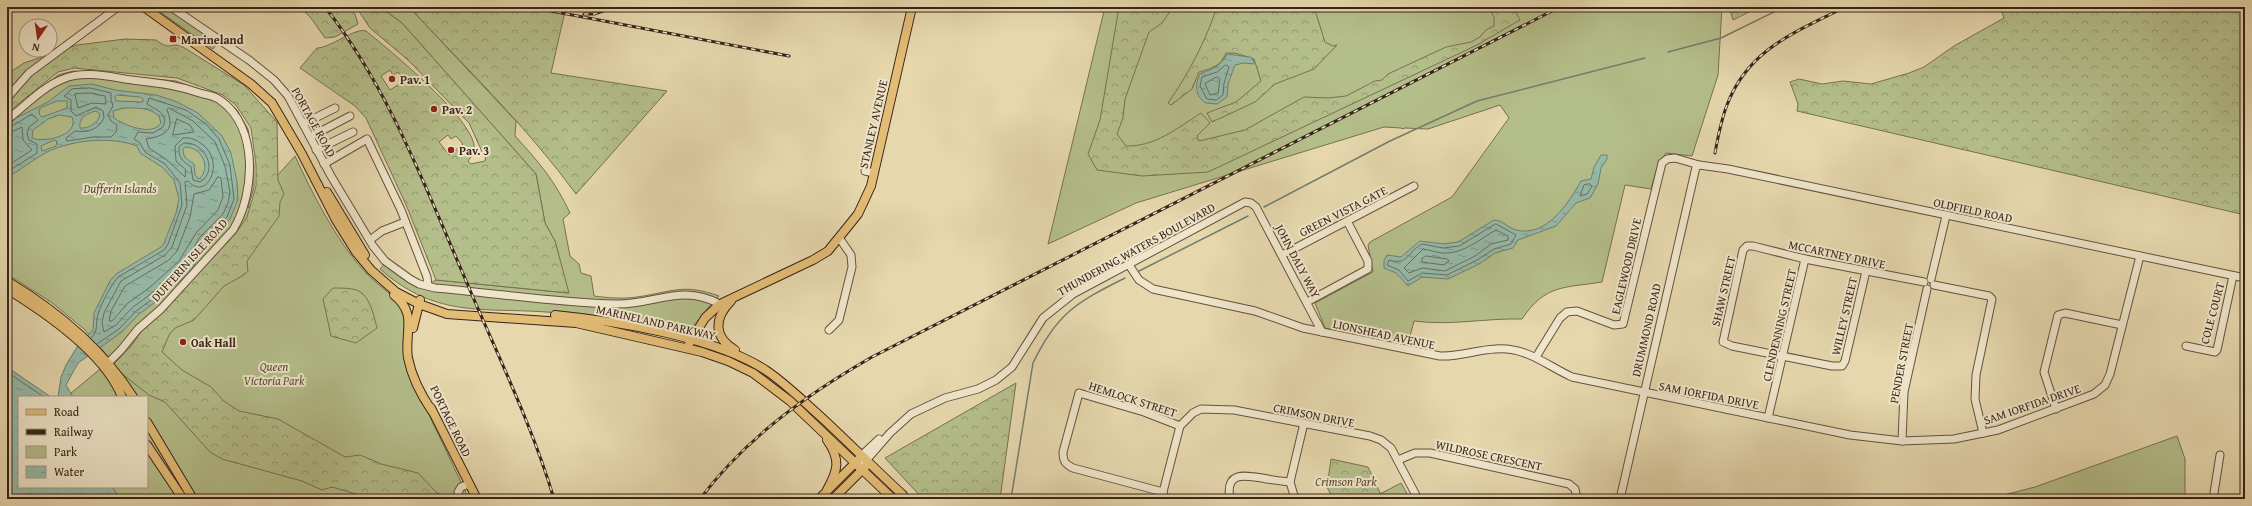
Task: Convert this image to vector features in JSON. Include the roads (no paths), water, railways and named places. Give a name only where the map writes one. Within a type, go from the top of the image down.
[{"type":"main road","name":"PORTAGE ROAD","points":[[144,7],[264,94],[276,109],[302,154],[369,260],[396,285],[420,302]]},
{"type":"main road","name":"STANLEY AVENUE","points":[[688,349],[690,340],[705,318],[720,304],[813,260],[828,250],[840,239],[858,214],[871,186],[870,172],[912,7]]},
{"type":"main road","name":"PORTAGE ROAD","points":[[302,154],[336,220],[371,270],[392,290],[420,302]]},
{"type":"main road","points":[[336,220],[346,242],[360,264],[401,301],[407,309],[409,316],[407,350],[410,366],[421,395],[432,411]]},
{"type":"main road","points":[[7,281],[58,315],[94,352],[132,396]]},
{"type":"main road","points":[[7,289],[80,338]]},
{"type":"main road","points":[[739,294],[722,310],[719,316],[718,325],[720,337],[725,344],[757,361],[776,374],[794,392]]},
{"type":"main road","name":"PORTAGE ROAD","points":[[420,302],[412,332],[412,357],[418,379],[432,411],[476,499]]},
{"type":"main road","name":"MARINELAND PARKWAY","points":[[420,302],[465,311],[537,314],[601,320],[690,340],[721,349],[766,370],[794,392],[866,459],[903,495],[904,499]]},
{"type":"main road","name":"MARINELAND PARKWAY","points":[[420,302],[443,313],[464,316],[536,319],[576,323],[716,356],[753,373],[779,391],[893,499]]},
{"type":"main road","points":[[105,365],[121,396]]},
{"type":"main road","points":[[148,424],[193,499]]},
{"type":"main road","points":[[819,428],[831,445],[837,460],[835,475],[827,490]]},
{"type":"main road","points":[[148,448],[182,499]]},
{"type":"main road","points":[[819,499],[855,462],[866,459]]},
{"type":"main road","points":[[833,499],[862,469],[866,459]]},
{"type":"street","points":[[7,98],[39,65],[118,7]]},
{"type":"street","name":"PORTAGE ROAD","points":[[171,7],[249,60],[274,80],[288,96],[335,183]]},
{"type":"street","name":"DUFFERIN ISLE ROAD","points":[[7,120],[47,88],[62,79],[78,75],[92,75],[175,84],[212,96],[219,99],[232,110],[242,124],[250,163],[248,195],[242,215],[233,230],[161,309],[138,329],[121,350],[105,365]]},
{"type":"street","points":[[303,124],[335,108]]},
{"type":"street","points":[[310,137],[350,116]]},
{"type":"street","points":[[316,150],[353,132]]},
{"type":"street","points":[[324,164],[367,140],[406,222],[427,277],[428,286]]},
{"type":"street","name":"EAGLEWOOD DRIVE","points":[[1536,357],[1560,318],[1567,312],[1577,311],[1614,325],[1623,324],[1662,163],[1667,158],[1675,158],[1697,166]]},
{"type":"street","name":"OLDFIELD ROAD","points":[[1697,166],[1728,170],[2245,278]]},
{"type":"street","name":"DRUMMOND ROAD","points":[[1620,499],[1642,392],[1697,166]]},
{"type":"street","name":"MARINELAND PARKWAY","points":[[335,183],[370,240],[385,261],[410,279],[428,286],[616,304],[643,302],[685,294],[706,298],[720,304]]},
{"type":"street","name":"GREEN VISTA GATE","points":[[1282,255],[1414,186]]},
{"type":"street","name":"JOHN DALY WAY","points":[[1250,203],[1256,207],[1322,332]]},
{"type":"street","name":"THUNDERING WATERS BOULEVARD","points":[[866,459],[881,437],[890,433],[912,414],[945,398],[978,389],[996,380],[1012,367],[1020,358],[1044,318],[1056,306],[1074,294],[1241,204],[1250,203]]},
{"type":"street","points":[[1930,282],[1946,216]]},
{"type":"street","points":[[1307,302],[1368,270],[1368,262],[1347,221]]},
{"type":"street","points":[[370,240],[382,231],[406,222]]},
{"type":"street","points":[[829,330],[839,320],[852,267],[851,255],[840,239]]},
{"type":"street","name":"MCCARTNEY DRIVE","points":[[1747,246],[1753,246],[1805,259],[1866,271],[1930,282],[1985,295],[1992,299],[1976,375],[1975,399],[1983,433]]},
{"type":"street","name":"SHAW STREET","points":[[1747,246],[1744,250],[1723,342],[1732,346],[1783,356]]},
{"type":"street","name":"SAM IORFIDA DRIVE","points":[[1642,392],[1860,437],[1902,441],[1941,440],[1983,433],[2014,425],[2094,394],[2105,385],[2110,374],[2140,256]]},
{"type":"street","name":"CLENDENNING STREET","points":[[1768,418],[1805,259]]},
{"type":"street","name":"LIONSHEAD AVENUE","points":[[1128,266],[1139,280],[1153,289],[1255,311],[1292,325],[1440,356],[1463,355],[1496,348],[1521,351],[1536,357],[1572,377],[1642,392]]},
{"type":"street","name":"WILLEY STREET","points":[[1783,356],[1832,366],[1842,366],[1866,271]]},
{"type":"street","name":"COLE COURT","points":[[2186,346],[2214,352],[2216,350],[2233,276]]},
{"type":"street","name":"PENDER STREET","points":[[1902,441],[1904,392],[1927,289],[1924,286],[1930,282]]},
{"type":"street","points":[[2056,409],[2044,372],[2058,315],[2065,313],[2122,325]]},
{"type":"street","name":"HEMLOCK STREET","points":[[1163,495],[1073,468],[1066,464],[1063,460],[1063,452],[1079,393],[1144,412],[1180,426]]},
{"type":"street","name":"CRIMSON DRIVE","points":[[1180,426],[1193,413],[1201,409],[1211,408],[1234,410],[1370,436],[1382,440],[1391,448],[1418,499]]},
{"type":"street","points":[[1295,499],[1290,482],[1304,423]]},
{"type":"street","points":[[1163,495],[1180,426]]},
{"type":"street","name":"THUNDERING WATERS BOULEVARD","points":[[866,459],[887,442],[890,433]]},
{"type":"street","name":"WILDROSE CRESCENT","points":[[1398,460],[1415,453],[1430,453],[1569,484],[1574,489],[1577,499]]},
{"type":"street","points":[[2216,499],[2214,493],[2220,454]]},
{"type":"street","points":[[1230,499],[1229,492],[1232,481],[1237,476],[1247,475],[1290,482]]},
{"type":"street","points":[[459,499],[458,492],[462,487],[469,484]]},
{"type":"water","points":[[1227,54],[1250,57],[1253,59],[1254,64],[1244,63],[1235,65],[1228,84],[1227,97],[1217,104],[1206,103],[1198,94],[1197,81],[1201,73],[1220,64]]},
{"type":"water","points":[[92,84],[115,90],[156,95],[177,102],[198,113],[222,136],[231,153],[237,182],[238,200],[230,219],[207,243],[190,272],[138,315],[122,332],[78,363],[66,385],[72,396],[58,396],[61,377],[66,365],[77,347],[93,330],[94,313],[110,281],[116,274],[161,247],[176,213],[179,199],[174,180],[162,167],[140,153],[137,146],[116,141],[104,140],[81,142],[59,147],[49,151],[7,177],[7,127],[16,118],[48,102],[69,86]],"holes":[[[117,95],[140,97],[143,99],[143,102],[116,101],[115,97]],[[57,101],[67,101],[67,108],[42,117],[39,114],[40,108]],[[124,108],[143,109],[151,111],[159,116],[161,123],[157,127],[151,129],[138,128],[124,124],[114,118],[113,111]],[[96,111],[100,114],[98,120],[90,126],[80,128],[80,121],[84,116]],[[59,115],[72,117],[73,124],[71,129],[66,133],[52,139],[44,140],[32,138],[33,130],[48,119]],[[54,140],[57,141],[56,146],[42,151],[41,146]],[[185,147],[196,150],[203,159],[205,169],[199,179],[195,175],[194,164],[186,158],[183,149]]]},
{"type":"water","points":[[1601,155],[1607,155],[1607,159],[1601,168],[1598,184],[1590,198],[1576,203],[1556,226],[1518,240],[1513,248],[1495,253],[1479,264],[1448,279],[1422,277],[1408,286],[1396,273],[1384,268],[1384,260],[1387,255],[1401,257],[1420,241],[1444,244],[1458,242],[1494,220],[1500,221],[1516,230],[1527,231],[1537,229],[1547,224],[1563,208],[1581,181],[1591,179],[1594,167]]},
{"type":"water","points":[[7,367],[50,396],[18,396],[18,488],[113,488],[120,499],[7,499]]},
{"type":"waterway","points":[[1668,52],[1721,38],[1784,7]]},
{"type":"waterway","points":[[1264,207],[1390,141],[1477,101],[1645,58]]},
{"type":"waterway","points":[[1139,271],[1248,216]]},
{"type":"waterway","points":[[1011,499],[1033,363],[1042,346],[1060,320],[1081,302],[1125,278]]},
{"type":"railway","points":[[325,7],[369,72],[405,140],[514,390],[554,499]]},
{"type":"railway","points":[[530,7],[789,56]]},
{"type":"railway","points":[[584,14],[594,14],[615,7]]},
{"type":"railway","points":[[700,499],[737,456],[778,419],[824,387],[872,357],[1560,7]]},
{"type":"railway","points":[[1715,153],[1721,123],[1727,105],[1736,86],[1747,70],[1776,44],[1792,34],[1845,7]]},
{"type":"place","name":"Marineland","points":[[173,39]]},
{"type":"place","name":"Pav. 1","points":[[392,79]]},
{"type":"place","name":"Pav. 2","points":[[434,109]]},
{"type":"place","name":"Pav. 3","points":[[451,150]]},
{"type":"place","name":"Oak Hall","points":[[183,342]]},
{"type":"park label","name":"Dufferin Islands","points":[[120,188]]},
{"type":"park label","name":"Queen Victoria Park","points":[[274,373]]},
{"type":"park label","name":"Crimson Park","points":[[1346,481]]}]
